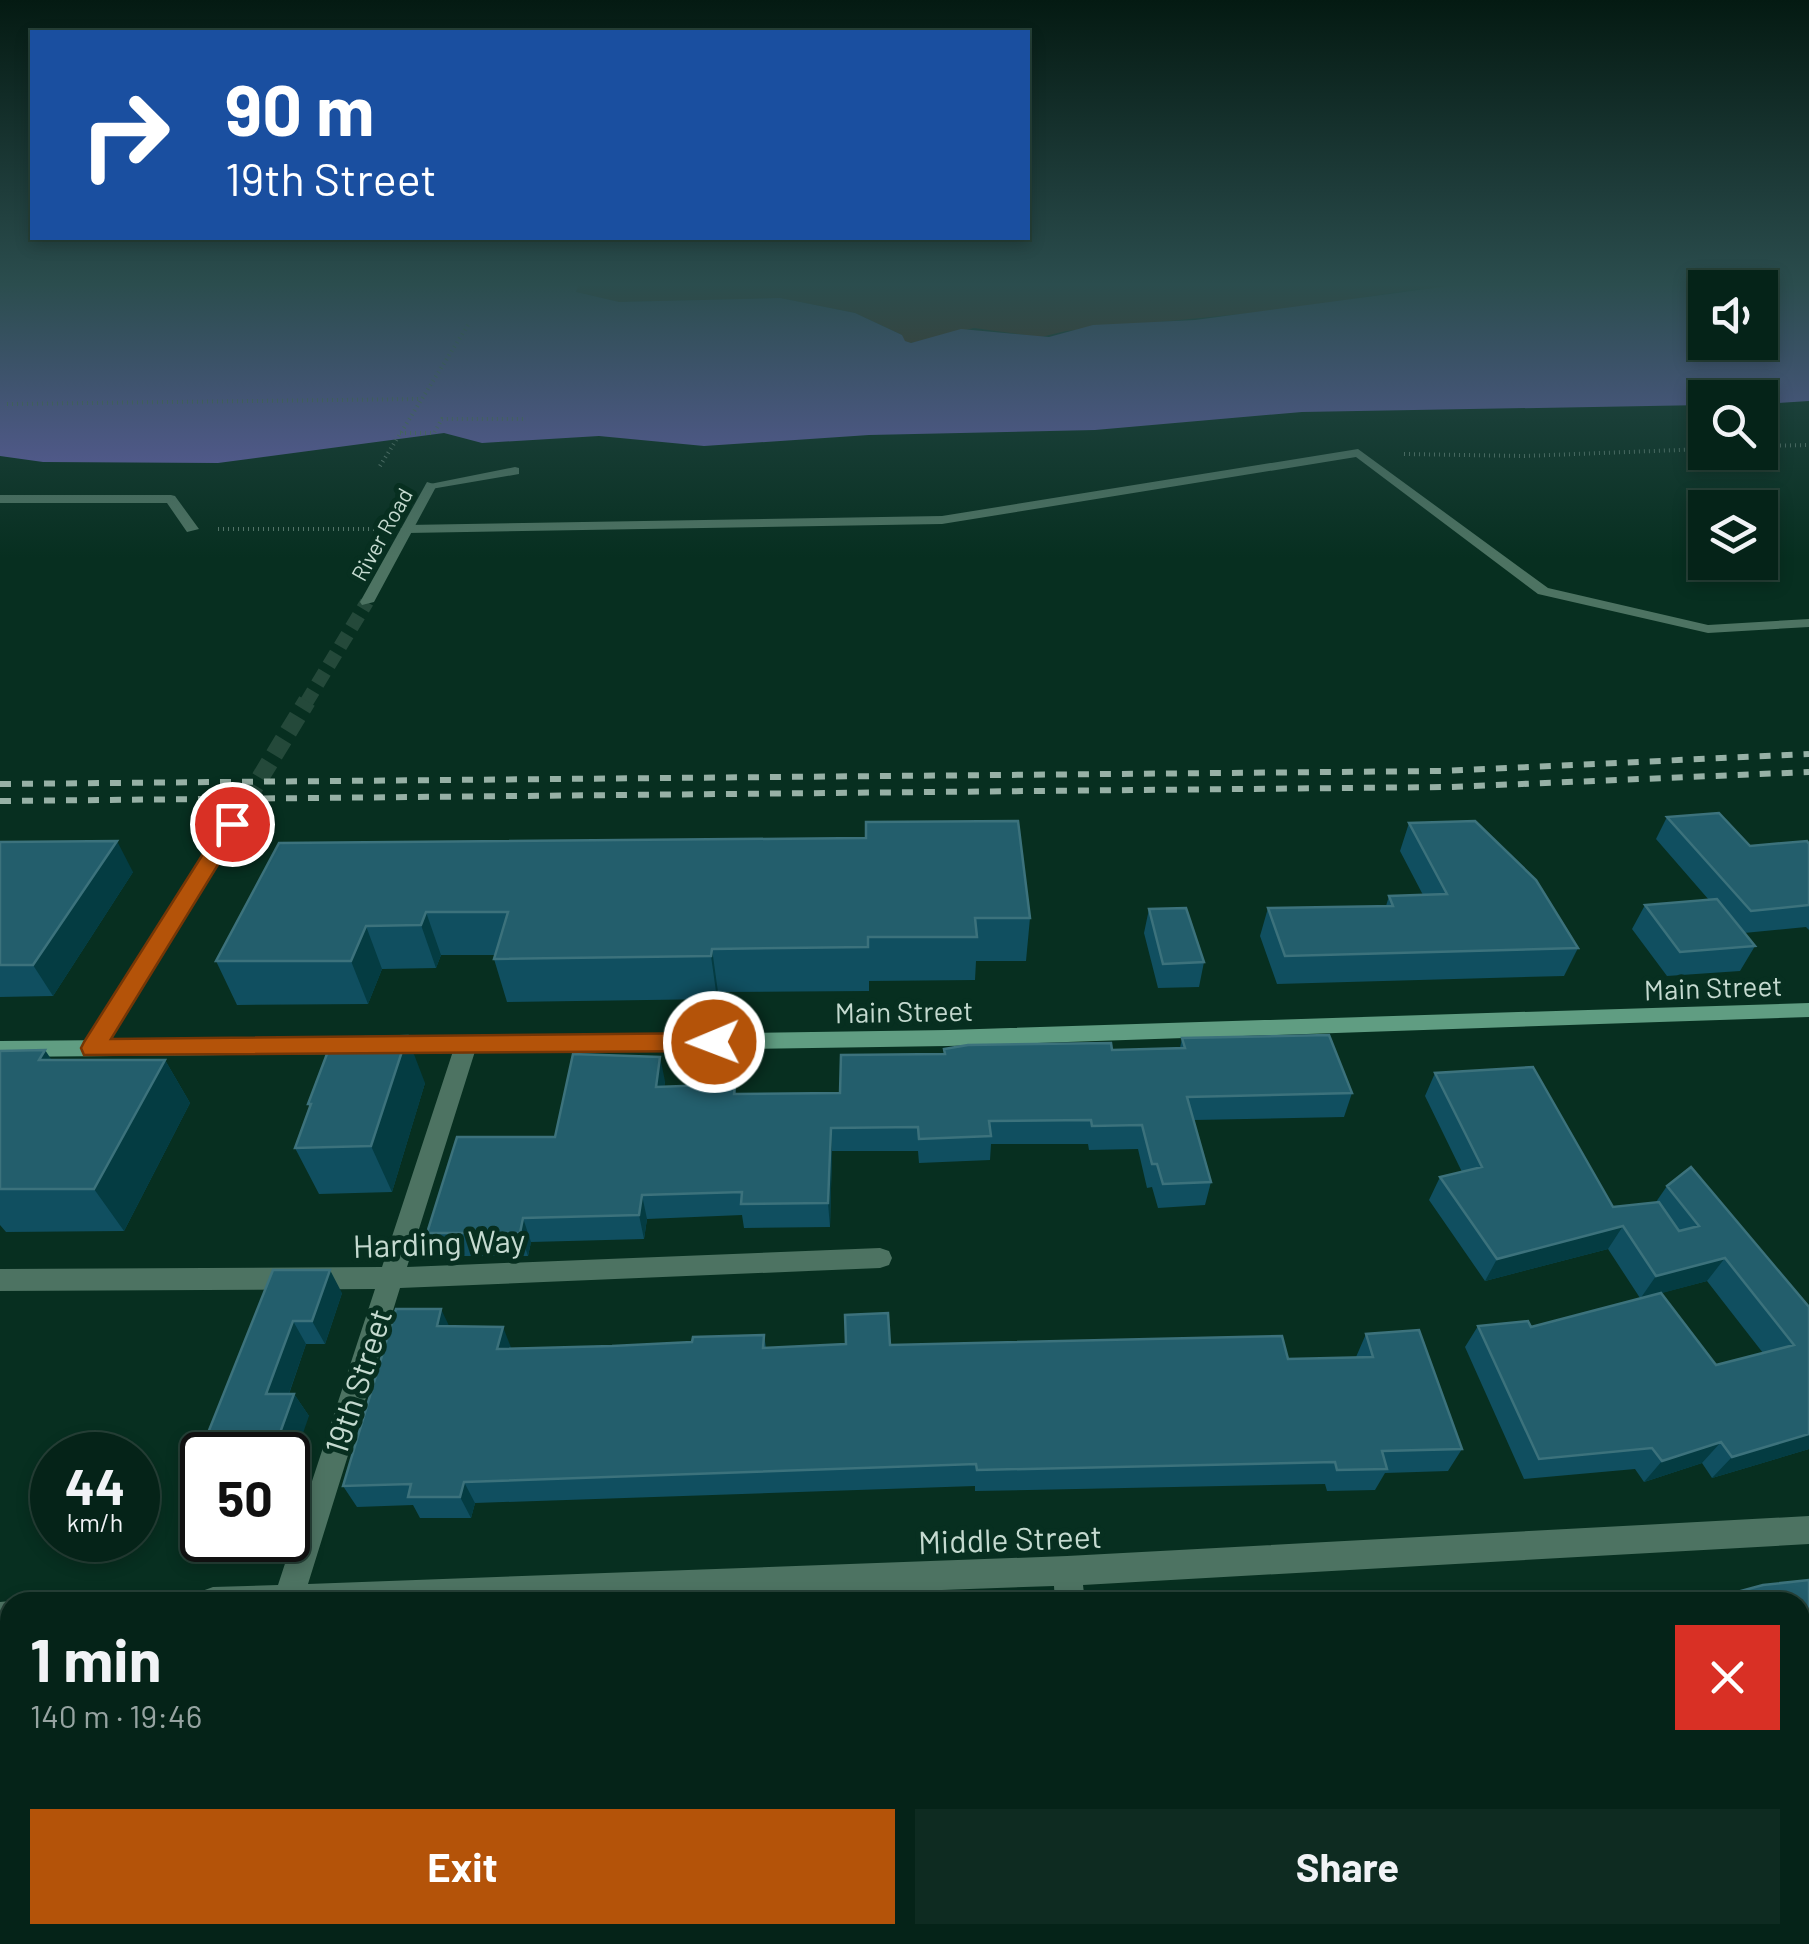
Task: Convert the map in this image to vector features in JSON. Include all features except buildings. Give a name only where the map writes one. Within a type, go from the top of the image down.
[{"type":"main road","name":"Main Street","points":[[0,1050],[987,1037],[1809,1010]]},
{"type":"street","points":[[407,528],[942,520],[1358,453],[1543,591],[1708,629],[1809,623]]},
{"type":"street","name":"River Road","points":[[366,602],[431,485],[515,471]]},
{"type":"street","points":[[0,499],[171,499],[192,528]]},
{"type":"street","points":[[93,1048],[232,824]]},
{"type":"street","name":"19th Street","points":[[291,1592],[466,1045]]},
{"type":"street","name":"Harding Way","points":[[0,1280],[390,1278],[880,1258]]},
{"type":"street","name":"Middle Street","points":[[503,1592],[1067,1571],[1809,1530]]},
{"type":"street","points":[[1067,1571],[1069,1592]]},
{"type":"path","points":[[380,466],[435,377]]},
{"type":"path","points":[[7,404],[420,400]]},
{"type":"path","points":[[399,433],[434,433],[442,419],[526,418]]},
{"type":"path","points":[[1778,446],[1809,445]]},
{"type":"path","points":[[1358,453],[1524,456],[1688,450]]},
{"type":"shaded area","points":[[0,377],[1809,377],[1809,401],[1778,403],[1778,380],[1688,380],[1688,405],[1302,412],[1095,430],[869,435],[704,446],[599,436],[482,443],[444,433],[218,463],[43,462],[0,456]]},
{"type":"tunnel","points":[[306,703],[367,602]]},
{"type":"tunnel","points":[[232,824],[307,701]]},
{"type":"railway","points":[[0,784],[1443,771],[1809,754]]},
{"type":"railway","points":[[0,801],[1449,787],[1809,772]]},
{"type":"route","points":[[232,824],[93,1048],[714,1042]]}]
